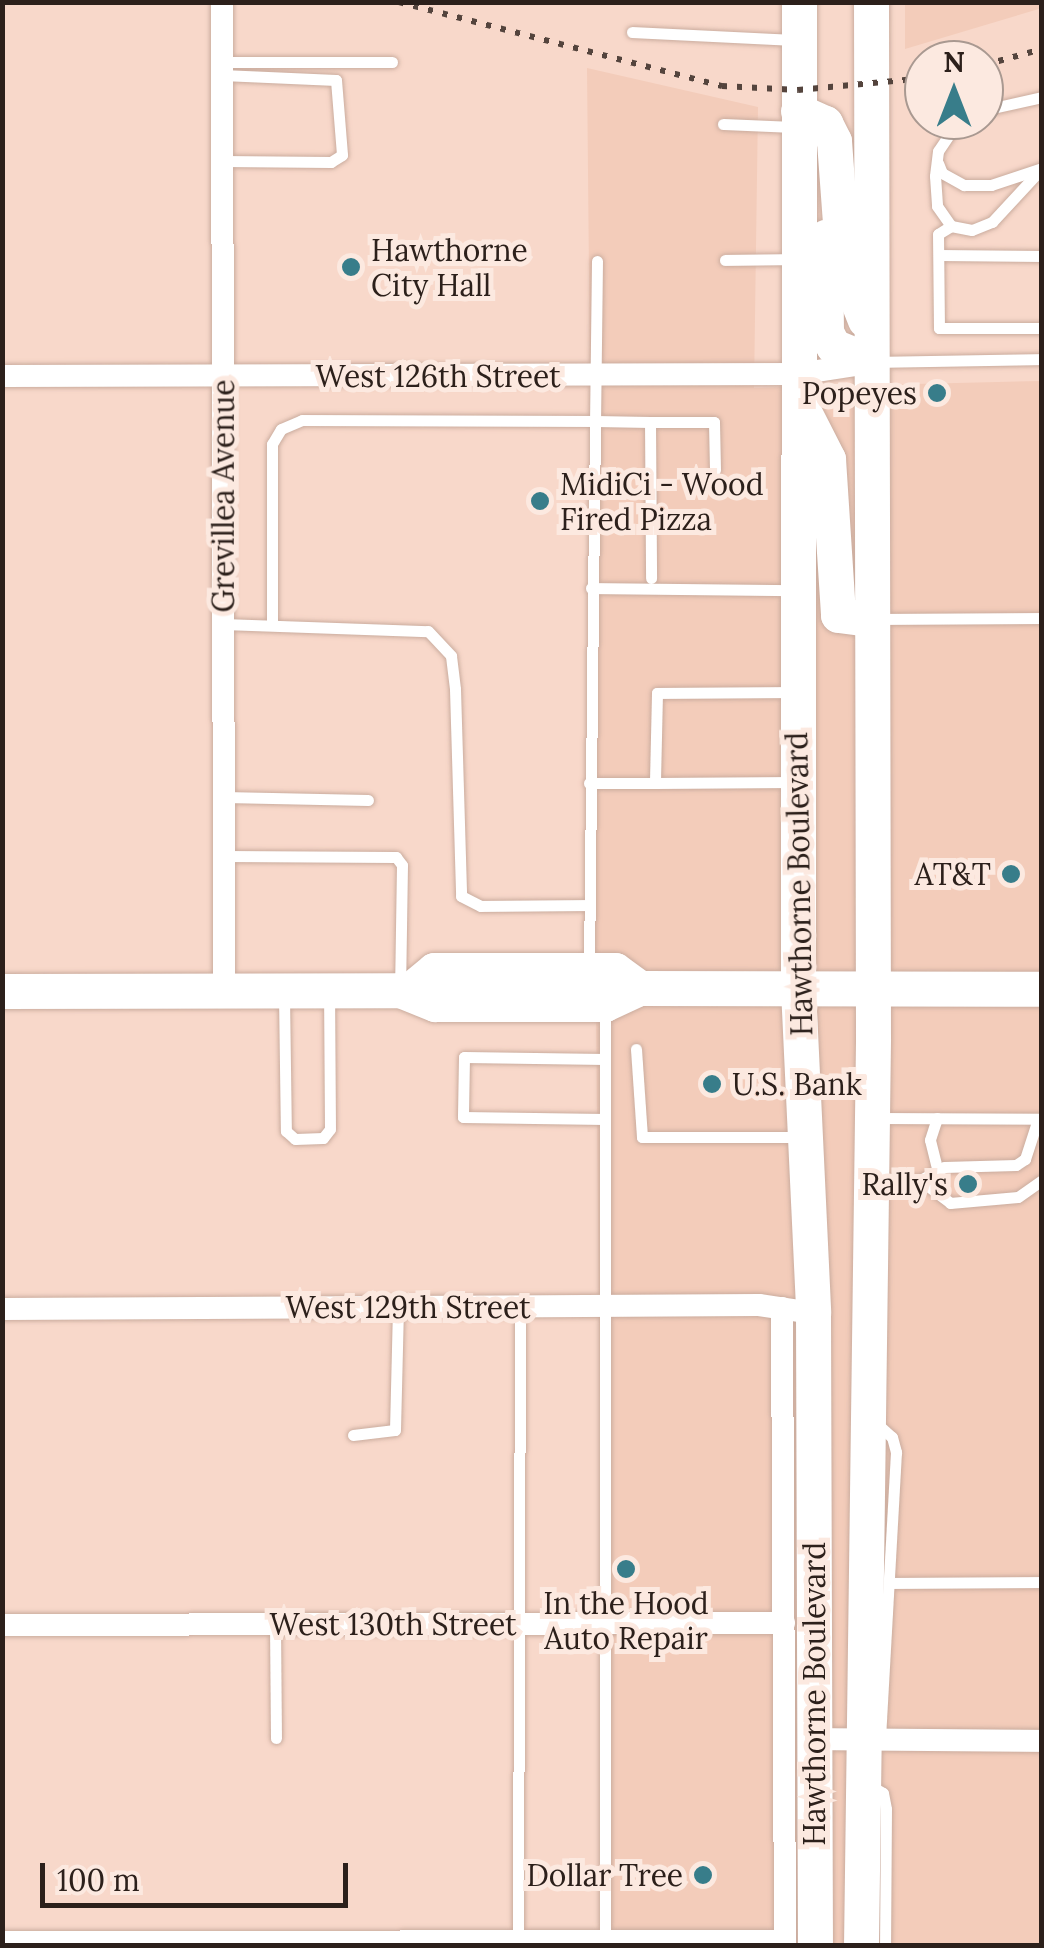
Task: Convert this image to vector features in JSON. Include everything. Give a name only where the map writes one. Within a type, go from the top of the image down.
[{"type":"main road","name":"Hawthorne Boulevard","points":[[795,1944],[814,1739],[798,1310],[805,1136],[798,990],[799,2]]},
{"type":"main road","name":"Hawthorne Boulevard","points":[[861,1946],[861,1780],[870,1741],[871,2]]},
{"type":"main road","points":[[825,124],[834,141],[843,264],[872,351],[833,346],[826,332],[824,202],[798,134],[825,124]]},
{"type":"main road","points":[[798,384],[828,459],[838,615],[873,618]]},
{"type":"main road","points":[[405,990],[434,970],[615,970],[640,988]]},
{"type":"main road","points":[[2,991],[405,990],[435,1004],[606,1004],[640,988],[1042,989]]},
{"type":"main road","points":[[798,1310],[870,1359]]},
{"type":"street","name":"Grevillea Avenue","points":[[222,2],[224,990]]},
{"type":"street","name":"West 126th Street","points":[[2,376],[598,375],[798,384],[872,351]]},
{"type":"street","name":"West 129th Street","points":[[2,1310],[604,1306],[798,1310]]},
{"type":"street","points":[[2,1942],[518,1938],[795,1944],[784,1624],[798,1310]]},
{"type":"street","name":"West 130th Street","points":[[2,1625],[784,1624]]},
{"type":"street","points":[[814,1739],[1042,1740]]},
{"type":"lane","points":[[632,32],[799,40]]},
{"type":"lane","points":[[222,68],[392,62]]},
{"type":"lane","points":[[222,68],[336,80],[342,156],[331,162],[222,161]]},
{"type":"lane","points":[[1004,106],[1042,98]]},
{"type":"lane","points":[[723,124],[798,134]]},
{"type":"lane","points":[[948,140],[937,160],[937,206],[951,226]]},
{"type":"lane","points":[[937,160],[942,173],[964,185],[991,185],[1042,168],[992,222],[972,230],[951,226],[938,234],[939,328],[1042,328]]},
{"type":"lane","points":[[938,256],[1042,256]]},
{"type":"lane","points":[[725,260],[798,258]]},
{"type":"lane","points":[[589,970],[597,261]]},
{"type":"lane","points":[[872,351],[1042,358]]},
{"type":"lane","points":[[272,624],[272,444],[281,429],[302,420],[714,422],[715,470]]},
{"type":"lane","points":[[650,422],[651,578]]},
{"type":"lane","points":[[591,588],[798,590]]},
{"type":"lane","points":[[873,618],[1042,618]]},
{"type":"lane","points":[[222,624],[428,632],[451,656],[456,689],[461,896],[482,906],[588,905]]},
{"type":"lane","points":[[654,783],[657,693],[798,692]]},
{"type":"lane","points":[[589,783],[798,782]]},
{"type":"lane","points":[[224,797],[368,800]]},
{"type":"lane","points":[[224,856],[396,857],[402,865],[405,990]]},
{"type":"lane","points":[[284,990],[286,1131],[295,1139],[323,1138],[330,1129],[330,990]]},
{"type":"lane","points":[[604,1942],[606,1004]]},
{"type":"lane","points":[[636,1049],[642,1137],[805,1136]]},
{"type":"lane","points":[[604,1059],[464,1057],[463,1117],[604,1119]]},
{"type":"lane","points":[[872,1118],[937,1118],[1040,1128],[1016,1166],[937,1170],[920,1180],[872,1179]]},
{"type":"lane","points":[[937,1118],[930,1140],[937,1170]]},
{"type":"lane","points":[[920,1180],[950,1203],[1018,1197],[1042,1180]]},
{"type":"lane","points":[[518,1938],[520,1307]]},
{"type":"lane","points":[[353,1434],[395,1430],[398,1308]]},
{"type":"lane","points":[[869,1418],[892,1436],[896,1452],[891,1583],[870,1741]]},
{"type":"lane","points":[[891,1583],[1042,1582]]},
{"type":"lane","points":[[275,1624],[276,1738]]},
{"type":"lane","points":[[861,1780],[883,1793],[886,1808],[885,1946]]},
{"type":"shaded area","points":[[1041,2],[1042,8],[935,40],[905,40],[905,3]]},
{"type":"shaded area","points":[[587,68],[758,107],[754,388],[1041,381],[1041,1945],[605,1945]]},
{"type":"railway","points":[[399,2],[722,86],[798,90],[904,80]]},
{"type":"railway","points":[[1004,59],[1042,49]]},
{"type":"place","name":"Hawthorne City Hall","points":[[351,267]]},
{"type":"place","name":"Popeyes","points":[[937,393]]},
{"type":"place","name":"MidiCi - Wood Fired Pizza","points":[[540,501]]},
{"type":"place","name":"AT&T","points":[[1011,874]]},
{"type":"place","name":"U.S. Bank","points":[[712,1084]]},
{"type":"place","name":"Rally's","points":[[968,1184]]},
{"type":"place","name":"In the Hood Auto Repair","points":[[626,1569]]},
{"type":"place","name":"Dollar Tree","points":[[703,1875]]}]
